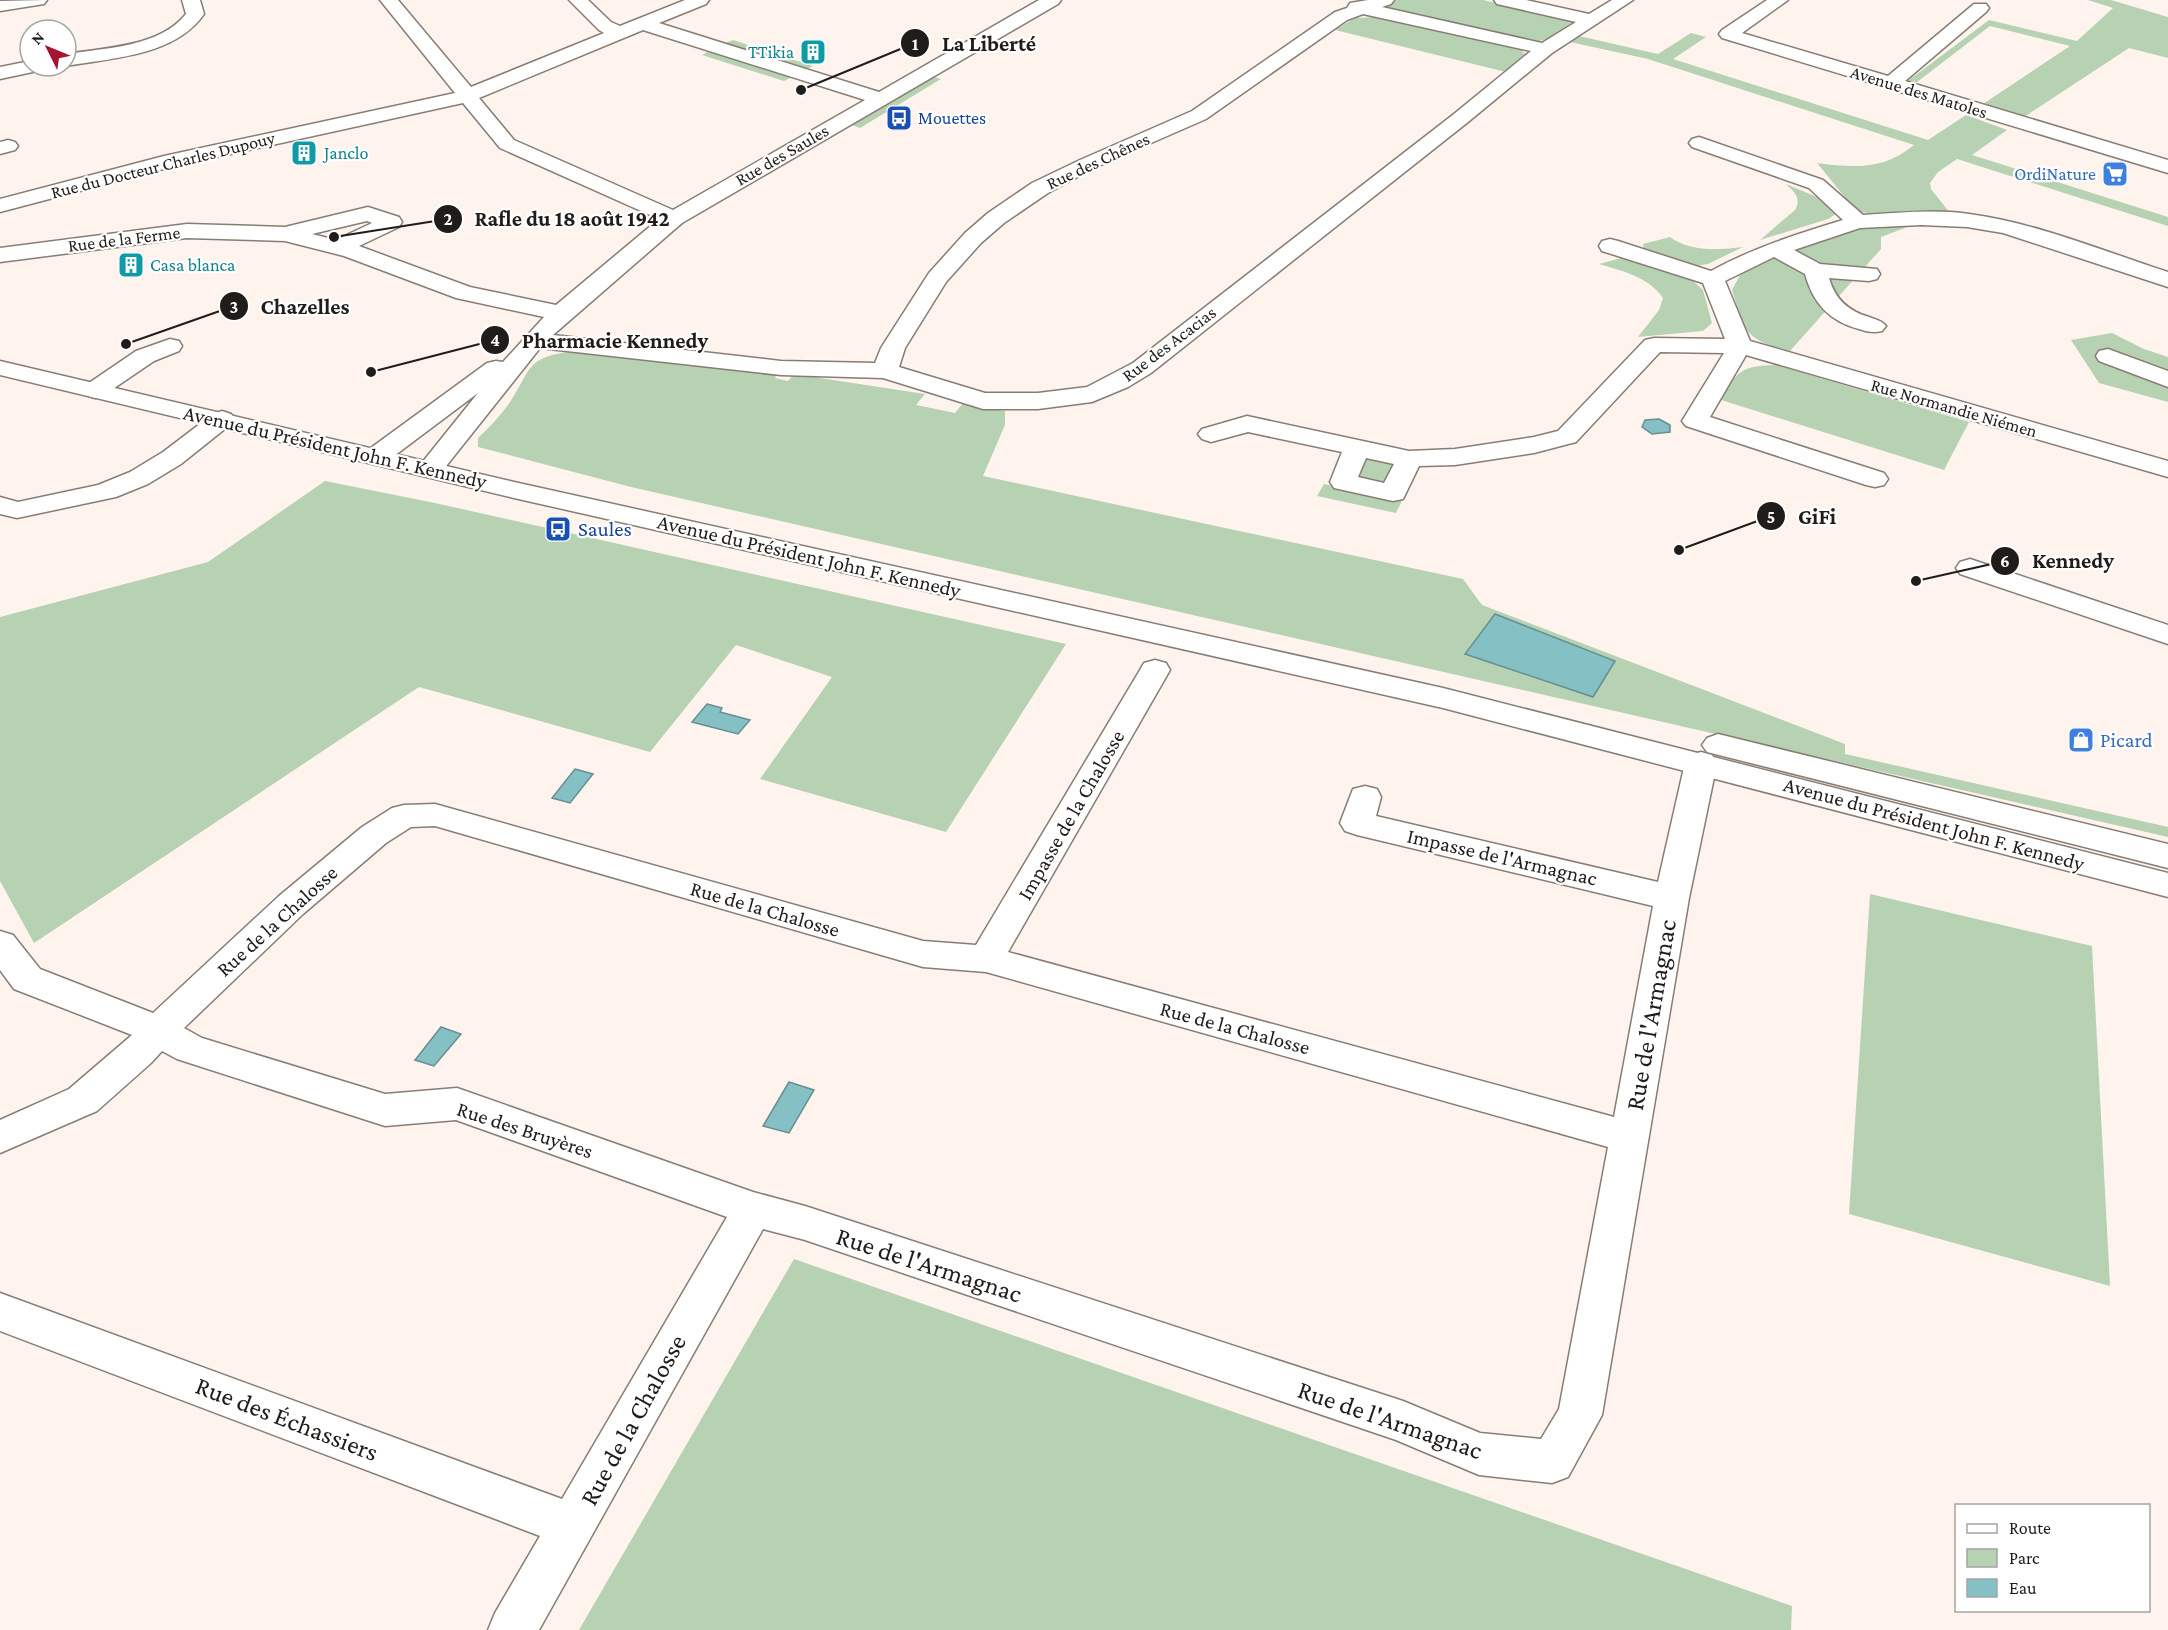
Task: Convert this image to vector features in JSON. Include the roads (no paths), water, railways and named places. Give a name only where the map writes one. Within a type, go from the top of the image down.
[{"type":"street","points":[[5,4],[38,0]]},
{"type":"street","points":[[78,58],[141,46],[174,35],[190,25],[195,14],[191,0]]},
{"type":"street","points":[[389,0],[507,144],[674,218]]},
{"type":"street","points":[[578,0],[605,27],[620,33]]},
{"type":"street","name":"Rue du Docteur Charles Dupouy","points":[[2,202],[164,162],[466,96],[700,0]]},
{"type":"street","points":[[1328,0],[1545,50]]},
{"type":"street","name":"Rue des Chênes","points":[[885,371],[893,348],[937,278],[973,238],[996,218],[1040,188],[1087,164],[1199,116],[1341,16],[1385,0]]},
{"type":"street","points":[[1503,0],[1590,20]]},
{"type":"street","name":"Rue des Acacias","points":[[534,340],[781,368],[885,371],[983,401],[1038,401],[1092,394],[1119,382],[1142,368],[1545,50],[1624,0]]},
{"type":"street","name":"Avenue des Matoles","points":[[1779,0],[1728,34],[2168,167]]},
{"type":"street","points":[[1014,2],[1046,4]]},
{"type":"street","name":"Rue des Saules","points":[[430,469],[534,340],[561,313],[674,218],[1046,4]]},
{"type":"street","points":[[1890,84],[1980,8]]},
{"type":"street","points":[[642,24],[879,98]]},
{"type":"street","points":[[0,73],[18,69]]},
{"type":"street","points":[[1699,143],[1816,184],[1858,222]]},
{"type":"street","name":"Rue de la Ferme","points":[[285,234],[368,214],[391,222],[338,248]]},
{"type":"street","points":[[1610,246],[1713,279],[1745,261],[1775,249],[1858,222],[1921,218],[1967,220],[2007,227],[2168,280]]},
{"type":"street","name":"Rue de la Ferme","points":[[0,255],[187,231],[285,234],[338,248],[464,293],[561,313]]},
{"type":"street","points":[[1775,249],[1815,270],[1869,274]]},
{"type":"street","points":[[1815,270],[1823,296],[1836,310],[1847,320],[1874,326]]},
{"type":"street","points":[[1713,279],[1740,346],[1695,421],[1875,478]]},
{"type":"street","name":"Rue des Saules","points":[[377,456],[534,340]]},
{"type":"street","name":"Rue Normandie Niémen","points":[[1211,434],[1247,424],[1409,459],[1455,457],[1568,437],[1654,345],[1740,346],[2168,470]]},
{"type":"street","points":[[95,390],[145,356],[170,346]]},
{"type":"street","points":[[2108,356],[2168,380]]},
{"type":"street","name":"Avenue du Président John F. Kennedy","points":[[0,368],[514,490],[1443,698],[1692,750],[1902,802],[1966,808],[2168,856]]},
{"type":"street","points":[[0,505],[17,510],[106,491],[139,478],[172,458],[222,419]]},
{"type":"street","points":[[1357,449],[1343,482],[1393,493],[1409,459]]},
{"type":"street","points":[[1970,568],[2168,635]]},
{"type":"street","name":"Impasse de la Chalosse","points":[[986,959],[1155,670]]},
{"type":"street","name":"Avenue du Président John F. Kennedy","points":[[1692,750],[2168,885]]},
{"type":"street","name":"Rue de l'Armagnac","points":[[753,1209],[805,1223],[1403,1422],[1479,1454],[1552,1462],[1580,1415],[1672,898],[1692,750]]},
{"type":"street","name":"Impasse de l'Armagnac","points":[[1365,797],[1357,823],[1672,898]]},
{"type":"street","name":"Rue de la Chalosse","points":[[0,1137],[83,1100],[138,1053],[158,1030],[291,905],[374,835],[404,816],[435,815],[923,954],[986,959],[1629,1137]]},
{"type":"street","name":"Rue des Bruyères","points":[[0,944],[27,979],[158,1030],[190,1049],[385,1110],[457,1104],[753,1209]]},
{"type":"street","name":"Rue de la Chalosse","points":[[512,1630],[753,1209]]},
{"type":"street","name":"Rue des Échassiers","points":[[0,1312],[573,1526]]},
{"type":"water","points":[[1659,419],[1670,425],[1670,432],[1652,434],[1642,427],[1645,420]]},
{"type":"water","points":[[1495,614],[1615,661],[1593,697],[1465,654]]},
{"type":"water","points":[[707,704],[722,708],[720,712],[750,720],[738,734],[692,722]]},
{"type":"water","points":[[575,769],[593,774],[570,803],[552,798]]},
{"type":"water","points":[[441,1027],[461,1034],[434,1066],[415,1060]]},
{"type":"water","points":[[789,1082],[814,1090],[789,1133],[763,1126]]},
{"type":"place","name":"TTikia","points":[[813,52]]},
{"type":"place","name":"La Liberté","points":[[801,90]]},
{"type":"place","name":"Mouettes","points":[[899,118]]},
{"type":"place","name":"Janclo","points":[[304,153]]},
{"type":"place","name":"OrdiNature","points":[[2115,174]]},
{"type":"place","name":"Rafle du 18 août 1942","points":[[334,237]]},
{"type":"place","name":"Casa blanca","points":[[131,265]]},
{"type":"place","name":"Chazelles","points":[[126,344]]},
{"type":"place","name":"Pharmacie Kennedy","points":[[371,372]]},
{"type":"place","name":"Saules","points":[[558,529]]},
{"type":"place","name":"GiFi","points":[[1679,550]]},
{"type":"place","name":"Kennedy","points":[[1916,581]]},
{"type":"place","name":"Picard","points":[[2081,740]]}]
